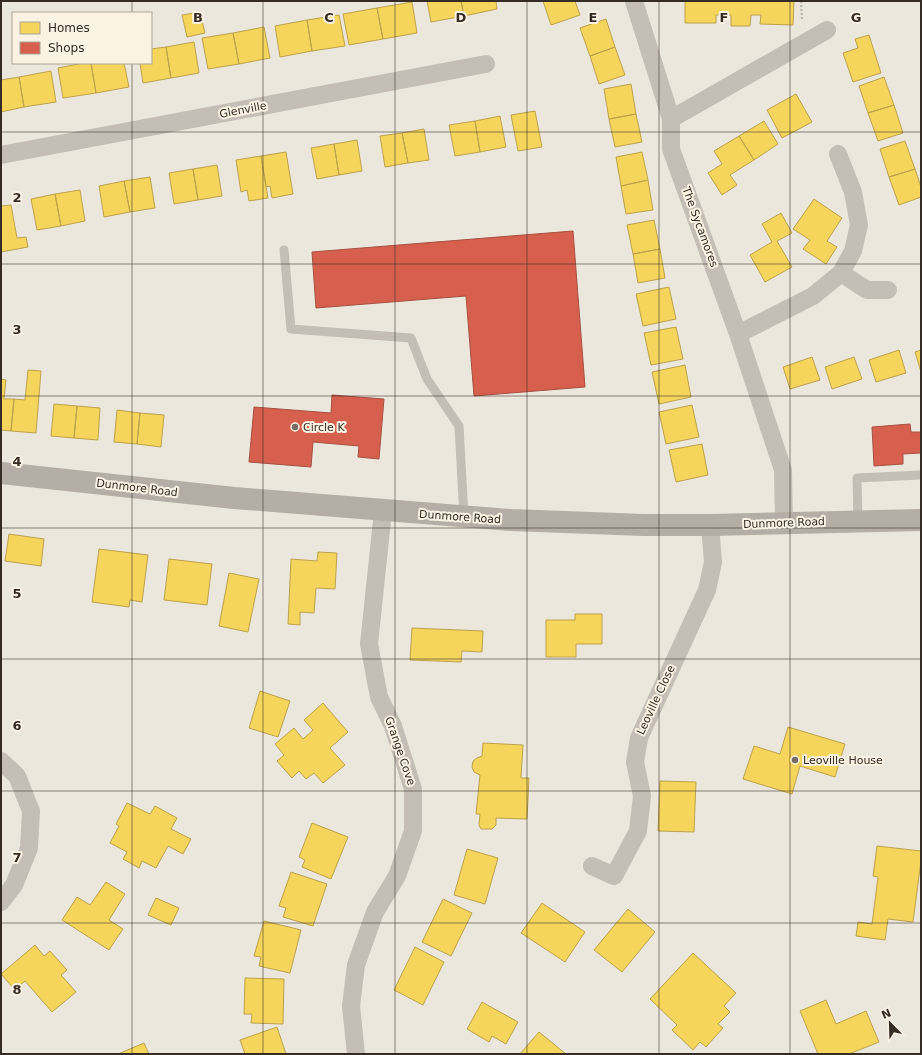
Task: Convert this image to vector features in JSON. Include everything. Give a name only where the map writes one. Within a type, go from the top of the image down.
[{"type":"main road","name":"Dunmore Road","points":[[1,473],[194,495],[464,517],[575,523],[710,525],[921,520]]},
{"type":"street","name":"The Sycamores","points":[[634,1],[671,119],[671,149],[738,334],[783,470],[784,523]]},
{"type":"street","points":[[671,119],[827,30]]},
{"type":"street","name":"Glenville","points":[[1,155],[486,64]]},
{"type":"street","points":[[738,334],[813,296],[841,273],[853,251],[859,225],[853,192],[838,154]]},
{"type":"street","points":[[841,273],[866,290],[888,290]]},
{"type":"street","name":"Grange Cove","points":[[356,1054],[351,1006],[356,965],[375,912],[398,876],[413,831],[413,789],[394,726],[379,697],[369,644],[383,511]]},
{"type":"street","name":"Leoville Close","points":[[592,866],[614,876],[638,831],[642,796],[635,762],[639,738],[707,590],[713,562],[710,525]]},
{"type":"street","points":[[1,761],[17,776],[31,811],[29,848],[14,885],[1,902]]},
{"type":"lane","points":[[284,250],[291,329],[411,338],[427,379],[459,426],[464,517]]},
{"type":"lane","points":[[858,521],[857,478],[921,475]]},
{"type":"building: Homes","points":[[427,1],[461,1],[464,16],[431,22]]},
{"type":"building: Homes","points":[[461,1],[496,1],[497,9],[464,16]]},
{"type":"building: Homes","points":[[543,1],[575,1],[580,15],[551,25]]},
{"type":"building: Homes","points":[[685,1],[794,1],[793,25],[760,24],[761,15],[751,15],[750,26],[731,26],[731,15],[716,15],[716,23],[685,23]]},
{"type":"building: Homes","points":[[412,2],[417,33],[383,39],[377,8]]},
{"type":"building: Homes","points":[[377,8],[383,39],[349,45],[343,14]]},
{"type":"building: Homes","points":[[200,12],[205,33],[187,37],[182,15]]},
{"type":"building: Homes","points":[[339,15],[345,46],[312,51],[307,20]]},
{"type":"building: Homes","points":[[606,19],[615,47],[590,56],[580,28]]},
{"type":"building: Homes","points":[[307,20],[312,51],[280,57],[275,26]]},
{"type":"building: Homes","points":[[264,27],[270,58],[239,64],[233,33]]},
{"type":"building: Homes","points":[[233,33],[239,64],[208,69],[202,38]]},
{"type":"building: Homes","points":[[869,35],[881,73],[853,82],[843,53],[858,48],[855,39]]},
{"type":"building: Homes","points":[[194,42],[199,73],[171,78],[166,47]]},
{"type":"building: Homes","points":[[166,47],[171,78],[143,83],[140,64],[152,64],[152,49]]},
{"type":"building: Homes","points":[[615,47],[625,75],[599,84],[590,56]]},
{"type":"building: Homes","points":[[78,64],[91,64],[96,93],[63,98],[58,68]]},
{"type":"building: Homes","points":[[91,64],[124,64],[129,87],[96,93]]},
{"type":"building: Homes","points":[[51,71],[56,102],[24,107],[19,77]]},
{"type":"building: Homes","points":[[19,77],[24,107],[1,112],[1,80]]},
{"type":"building: Homes","points":[[884,77],[894,105],[868,113],[859,86]]},
{"type":"building: Homes","points":[[631,84],[636,114],[609,119],[604,89]]},
{"type":"building: Homes","points":[[796,94],[812,122],[782,138],[767,110]]},
{"type":"building: Homes","points":[[894,105],[903,133],[878,141],[868,113]]},
{"type":"building: Homes","points":[[535,111],[542,147],[518,151],[511,115]]},
{"type":"building: Homes","points":[[636,114],[642,142],[615,147],[609,119]]},
{"type":"building: Homes","points":[[500,116],[506,147],[480,152],[475,121]]},
{"type":"building: Homes","points":[[475,121],[480,152],[455,156],[449,125]]},
{"type":"building: Homes","points":[[764,121],[778,144],[754,160],[739,136]]},
{"type":"building: Homes","points":[[424,129],[429,160],[408,163],[402,133]]},
{"type":"building: Homes","points":[[402,133],[408,163],[385,167],[380,136]]},
{"type":"building: Homes","points":[[739,136],[754,160],[730,175],[737,185],[722,195],[708,173],[722,164],[714,151]]},
{"type":"building: Homes","points":[[357,140],[362,171],[339,175],[334,144]]},
{"type":"building: Homes","points":[[905,141],[915,169],[889,177],[880,149]]},
{"type":"building: Homes","points":[[334,144],[339,175],[317,179],[311,148]]},
{"type":"building: Homes","points":[[286,152],[293,194],[272,198],[270,186],[266,187],[261,156]]},
{"type":"building: Homes","points":[[642,152],[648,180],[621,186],[616,157]]},
{"type":"building: Homes","points":[[261,156],[268,198],[249,201],[247,190],[241,192],[236,160]]},
{"type":"building: Homes","points":[[217,165],[222,196],[198,200],[193,169]]},
{"type":"building: Homes","points":[[193,169],[198,200],[174,204],[169,173]]},
{"type":"building: Homes","points":[[915,169],[921,187],[921,197],[899,205],[889,177]]},
{"type":"building: Homes","points":[[150,177],[155,208],[130,212],[124,181]]},
{"type":"building: Homes","points":[[648,180],[653,210],[626,214],[621,186]]},
{"type":"building: Homes","points":[[124,181],[130,212],[104,217],[99,186]]},
{"type":"building: Homes","points":[[80,190],[85,221],[61,226],[55,194]]},
{"type":"building: Homes","points":[[55,194],[61,226],[37,230],[31,199]]},
{"type":"building: Homes","points":[[814,199],[842,218],[827,241],[837,247],[826,264],[803,249],[810,240],[793,229]]},
{"type":"building: Homes","points":[[11,205],[17,238],[26,237],[28,247],[1,252],[1,206]]},
{"type":"building: Homes","points":[[781,213],[792,233],[777,241],[792,267],[765,282],[750,255],[772,242],[762,224]]},
{"type":"building: Homes","points":[[654,220],[660,249],[633,254],[627,225]]},
{"type":"building: Homes","points":[[660,249],[665,278],[638,283],[633,254]]},
{"type":"building: Homes","points":[[669,287],[676,319],[643,326],[636,294]]},
{"type":"building: Homes","points":[[676,327],[683,359],[651,365],[644,333]]},
{"type":"building: Homes","points":[[899,350],[906,373],[876,382],[869,360]]},
{"type":"building: Homes","points":[[921,350],[921,372],[915,352]]},
{"type":"building: Homes","points":[[812,357],[820,380],[790,389],[783,367]]},
{"type":"building: Homes","points":[[854,357],[862,379],[832,389],[825,367]]},
{"type":"building: Homes","points":[[685,365],[691,397],[659,404],[652,372]]},
{"type":"building: Homes","points":[[28,370],[41,371],[36,433],[11,431],[14,399],[25,400]]},
{"type":"building: Homes","points":[[1,379],[6,380],[4,399],[14,399],[11,431],[1,430]]},
{"type":"building: Homes","points":[[54,404],[77,406],[74,438],[51,436]]},
{"type":"building: Homes","points":[[692,405],[699,437],[666,444],[659,412]]},
{"type":"building: Homes","points":[[77,406],[100,408],[98,440],[74,438]]},
{"type":"building: Homes","points":[[117,410],[140,413],[137,444],[114,442]]},
{"type":"building: Homes","points":[[140,413],[164,415],[161,447],[137,444]]},
{"type":"building: Homes","points":[[702,444],[708,475],[676,482],[669,450]]},
{"type":"building: Homes","points":[[9,534],[44,539],[41,566],[5,561]]},
{"type":"building: Homes","points":[[99,549],[148,555],[142,602],[130,600],[129,607],[92,602]]},
{"type":"building: Homes","points":[[318,552],[337,553],[335,589],[316,588],[314,613],[300,612],[300,625],[288,624],[291,559],[317,561]]},
{"type":"building: Homes","points":[[169,559],[212,564],[207,605],[164,600]]},
{"type":"building: Homes","points":[[229,573],[259,579],[248,632],[219,626]]},
{"type":"building: Homes","points":[[575,614],[602,614],[602,644],[576,644],[576,657],[546,657],[546,620],[575,620]]},
{"type":"building: Homes","points":[[412,628],[483,631],[482,652],[462,651],[461,662],[410,660]]},
{"type":"building: Homes","points":[[260,691],[290,701],[278,737],[249,728]]},
{"type":"building: Homes","points":[[323,703],[348,732],[330,748],[345,765],[323,783],[314,773],[306,779],[299,771],[292,778],[277,761],[284,755],[275,744],[294,728],[303,739],[313,730],[304,720]]},
{"type":"building: Homes","name":"Leoville House","points":[[788,727],[845,744],[835,777],[800,766],[792,794],[743,779],[754,746],[780,754]]},
{"type":"building: Homes","points":[[483,743],[523,745],[521,778],[529,778],[527,819],[496,818],[496,825],[492,829],[481,829],[479,825],[480,814],[476,814],[480,775],[474,772],[472,767],[473,761],[482,756]]},
{"type":"building: Homes","points":[[660,781],[696,782],[694,832],[658,831]]},
{"type":"building: Homes","points":[[127,803],[150,814],[155,806],[177,818],[171,829],[191,839],[183,854],[168,846],[156,868],[142,861],[139,868],[123,859],[127,852],[110,843],[119,826],[116,824]]},
{"type":"building: Homes","points":[[312,823],[348,837],[331,879],[302,867],[305,860],[299,857]]},
{"type":"building: Homes","points":[[877,846],[921,851],[913,922],[888,919],[885,940],[856,936],[858,922],[872,924],[878,877],[873,876]]},
{"type":"building: Homes","points":[[467,849],[498,858],[485,904],[454,895]]},
{"type":"building: Homes","points":[[291,872],[327,884],[313,926],[283,917],[286,908],[279,906]]},
{"type":"building: Homes","points":[[106,882],[125,894],[109,920],[123,929],[109,950],[62,920],[77,897],[90,905]]},
{"type":"building: Homes","points":[[156,898],[179,908],[171,925],[148,915]]},
{"type":"building: Homes","points":[[443,899],[472,913],[451,956],[422,942]]},
{"type":"building: Homes","points":[[542,903],[585,932],[565,962],[521,933]]},
{"type":"building: Homes","points":[[628,909],[655,932],[622,972],[594,950]]},
{"type":"building: Homes","points":[[264,921],[301,930],[290,973],[259,966],[261,957],[254,956]]},
{"type":"building: Homes","points":[[35,945],[44,956],[50,951],[67,970],[61,975],[76,992],[52,1012],[25,981],[15,990],[1,974]]},
{"type":"building: Homes","points":[[415,947],[444,962],[423,1005],[394,990]]},
{"type":"building: Homes","points":[[693,953],[736,993],[724,1006],[730,1012],[718,1024],[723,1028],[706,1047],[700,1042],[693,1050],[672,1030],[677,1025],[650,999]]},
{"type":"building: Homes","points":[[245,978],[284,979],[283,1024],[251,1023],[252,1014],[244,1014]]},
{"type":"building: Homes","points":[[826,1000],[836,1024],[866,1011],[879,1042],[849,1054],[818,1054],[800,1011]]},
{"type":"building: Homes","points":[[482,1002],[518,1022],[506,1044],[492,1036],[489,1042],[467,1029]]},
{"type":"building: Homes","points":[[277,1027],[286,1054],[245,1054],[240,1040]]},
{"type":"building: Homes","points":[[539,1032],[566,1054],[520,1054]]},
{"type":"building: Homes","points":[[144,1043],[149,1054],[118,1054]]},
{"type":"building: Shops","points":[[573,231],[585,387],[474,396],[466,296],[316,308],[312,252]]},
{"type":"building: Shops","points":[[332,395],[384,399],[379,459],[358,457],[359,446],[313,442],[311,467],[249,462],[254,407],[331,413]]},
{"type":"building: Shops","points":[[910,424],[911,432],[921,432],[921,453],[903,454],[903,464],[874,466],[872,427]]},
{"type":"place","name":"Circle K","points":[[295,427]]},
{"type":"place","name":"Leoville House","points":[[795,760]]}]
